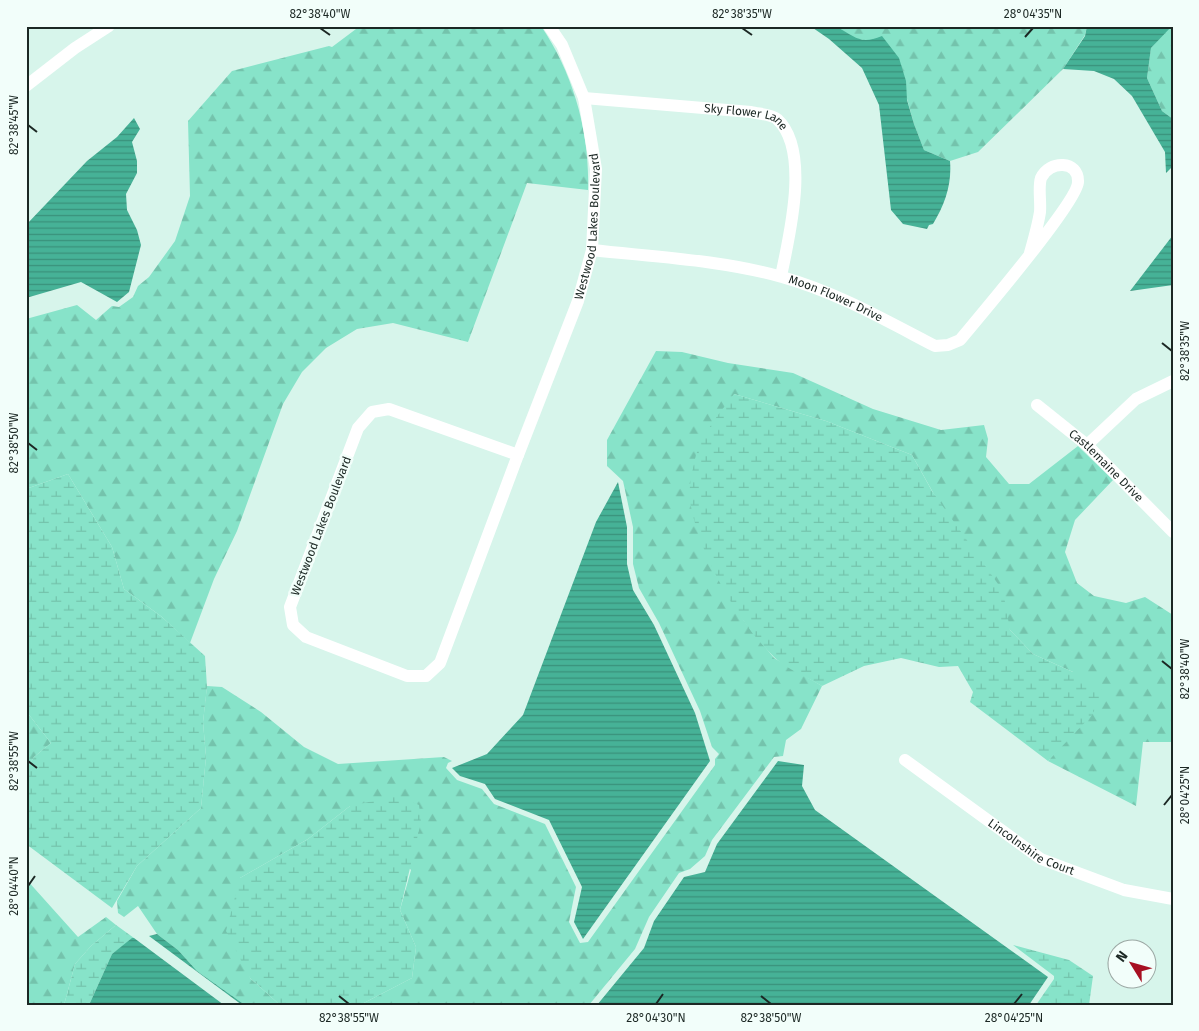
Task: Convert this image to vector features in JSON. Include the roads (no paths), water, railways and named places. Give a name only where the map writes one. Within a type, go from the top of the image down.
[{"type":"street","points":[[26,86],[75,48],[109,26]]},
{"type":"street","name":"Westwood Lakes Boulevard","points":[[518,455],[389,410],[372,412],[358,428],[290,607],[293,625],[306,637],[407,676],[426,676],[440,663],[578,301],[592,250],[596,169],[584,98],[562,46],[549,26]]},
{"type":"street","name":"Sky Flower Lane","points":[[584,98],[751,112],[775,118],[789,134],[795,190],[795,207],[781,276]]},
{"type":"street","name":"Moon Flower Drive","points":[[592,250],[714,264],[781,276],[834,295],[934,346],[948,345],[960,340],[1030,253],[1070,202],[1077,190],[1079,180],[1073,170],[1063,164],[1053,165],[1045,170],[1040,180],[1040,212],[1030,253]]},
{"type":"street","points":[[1087,445],[1136,399],[1173,381]]},
{"type":"street","name":"Castlemaine Drive","points":[[1037,405],[1087,445],[1173,532]]},
{"type":"street","name":"Lincolnshire Court","points":[[906,760],[1041,858],[1124,890],[1173,899]]}]
